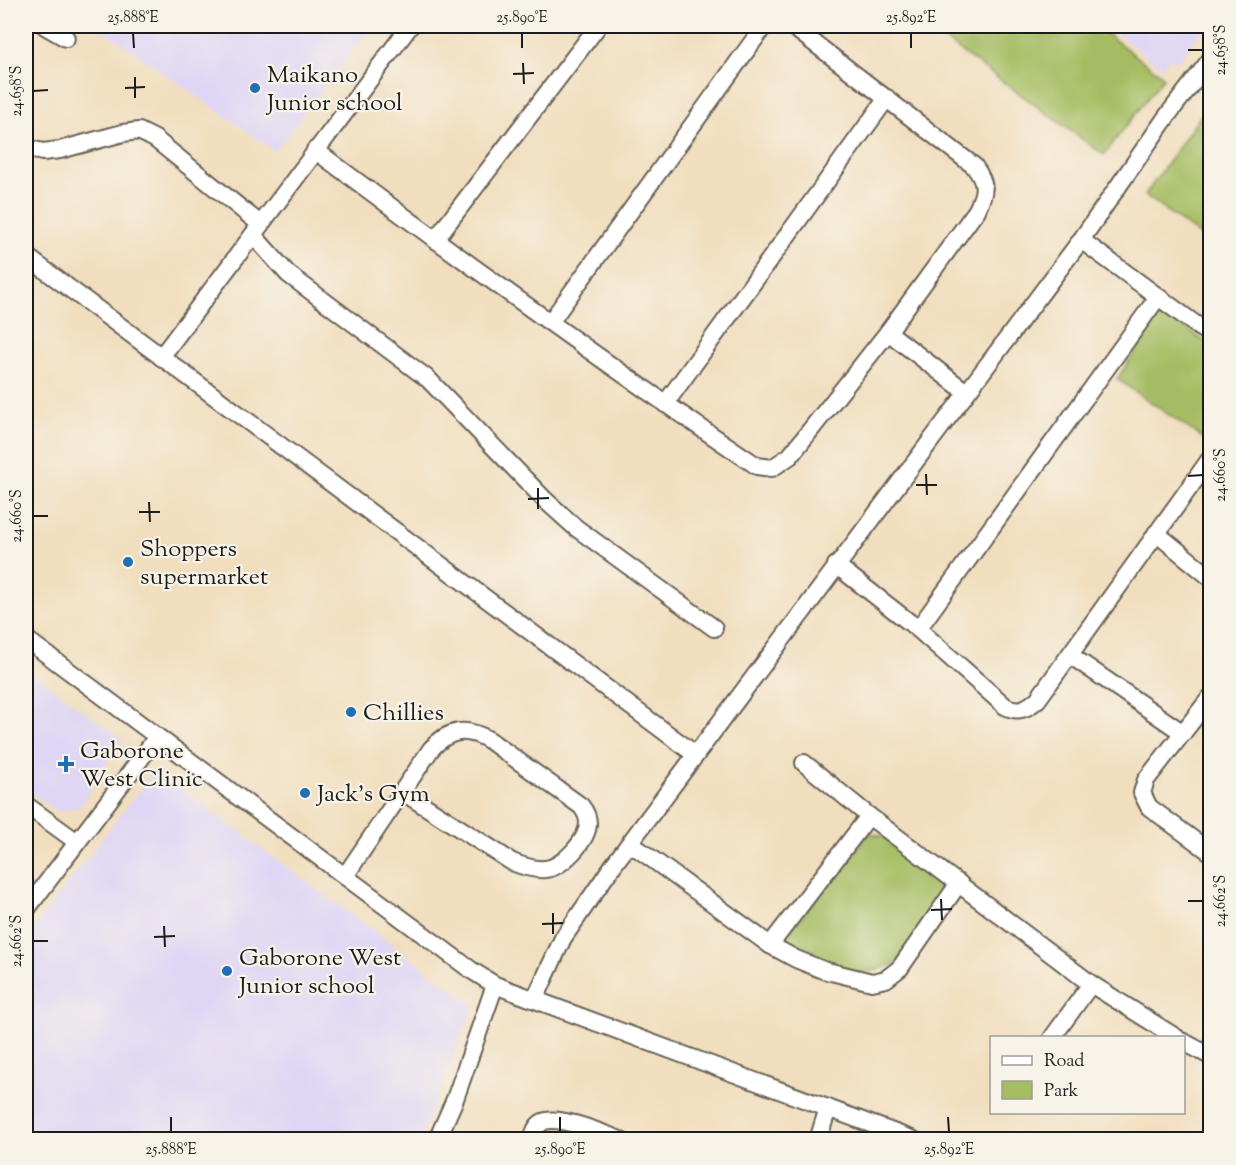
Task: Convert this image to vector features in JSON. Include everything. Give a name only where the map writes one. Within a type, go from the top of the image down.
[{"type":"street","points":[[45,26],[66,38]]},
{"type":"street","points":[[161,357],[410,26]]},
{"type":"street","points":[[435,240],[598,26]]},
{"type":"street","points":[[551,321],[765,26]]},
{"type":"street","points":[[315,150],[435,240],[665,404],[757,466],[772,468],[790,456],[888,332],[977,210],[984,193],[983,179],[974,166],[792,26]]},
{"type":"street","points":[[535,999],[563,938],[630,843],[1081,240],[1167,116],[1210,60]]},
{"type":"street","points":[[665,404],[887,98]]},
{"type":"street","points":[[26,147],[43,152],[60,150],[123,133],[140,131],[155,139],[256,229],[288,274],[428,379],[575,527],[714,628]]},
{"type":"street","points":[[1081,240],[1210,335]]},
{"type":"street","points":[[26,256],[696,755]]},
{"type":"street","points":[[918,629],[1158,297]]},
{"type":"street","points":[[888,332],[966,392]]},
{"type":"street","points":[[836,565],[918,629],[1005,706],[1012,710],[1021,710],[1038,699],[1210,459]]},
{"type":"street","points":[[1156,533],[1210,577]]},
{"type":"street","points":[[26,639],[471,970],[495,985],[914,1140]]},
{"type":"street","points":[[1070,655],[1183,733]]},
{"type":"street","points":[[1210,698],[1146,780],[1142,793],[1149,807],[1210,852]]},
{"type":"street","points":[[345,876],[431,749],[451,733],[463,731],[478,734],[581,806],[587,814],[588,826],[575,850],[561,864],[545,870],[526,867],[513,862],[403,792]]},
{"type":"street","points":[[26,910],[157,736]]},
{"type":"street","points":[[804,763],[869,816],[1091,984],[1174,1036]]},
{"type":"street","points":[[26,805],[77,843]]},
{"type":"street","points":[[770,945],[869,816]]},
{"type":"street","points":[[630,843],[770,945],[823,970],[872,982],[886,979],[900,968],[959,883]]},
{"type":"street","points":[[1053,1036],[1091,984]]},
{"type":"street","points":[[437,1140],[455,1099],[495,985]]},
{"type":"street","points":[[1185,1043],[1210,1056]]},
{"type":"street","points":[[818,1140],[828,1108]]},
{"type":"street","points":[[532,1140],[541,1123],[553,1120],[620,1140]]},
{"type":"shaded area","name":"Maikano Junior school","points":[[97,26],[372,26],[275,151]]},
{"type":"shaded area","points":[[1106,26],[1205,26],[1177,63],[1169,58],[1163,68]]},
{"type":"shaded area","name":"Gaborone West Clinic","points":[[26,669],[122,739],[80,807],[58,812],[26,789]]},
{"type":"shaded area","name":"Gaborone West Junior school","points":[[155,770],[474,1005],[420,1139],[26,1139],[26,938]]},
{"type":"green space","points":[[926,26],[1096,26],[1164,77],[1104,155]]},
{"type":"green space","points":[[1206,108],[1210,112],[1210,243],[1145,195]]},
{"type":"green space","points":[[1162,312],[1210,345],[1210,443],[1117,379]]},
{"type":"green space","points":[[870,833],[883,836],[951,886],[895,964],[866,973],[819,964],[783,940]]},
{"type":"place","name":"Maikano Junior school","points":[[255,88]]},
{"type":"place","name":"Shoppers supermarket","points":[[128,562]]},
{"type":"place","name":"Chillies","points":[[351,712]]},
{"type":"place","name":"Gaborone West Clinic","points":[[66,764]]},
{"type":"place","name":"Jack's Gym","points":[[305,793]]},
{"type":"place","name":"Gaborone West Junior school","points":[[227,971]]}]
